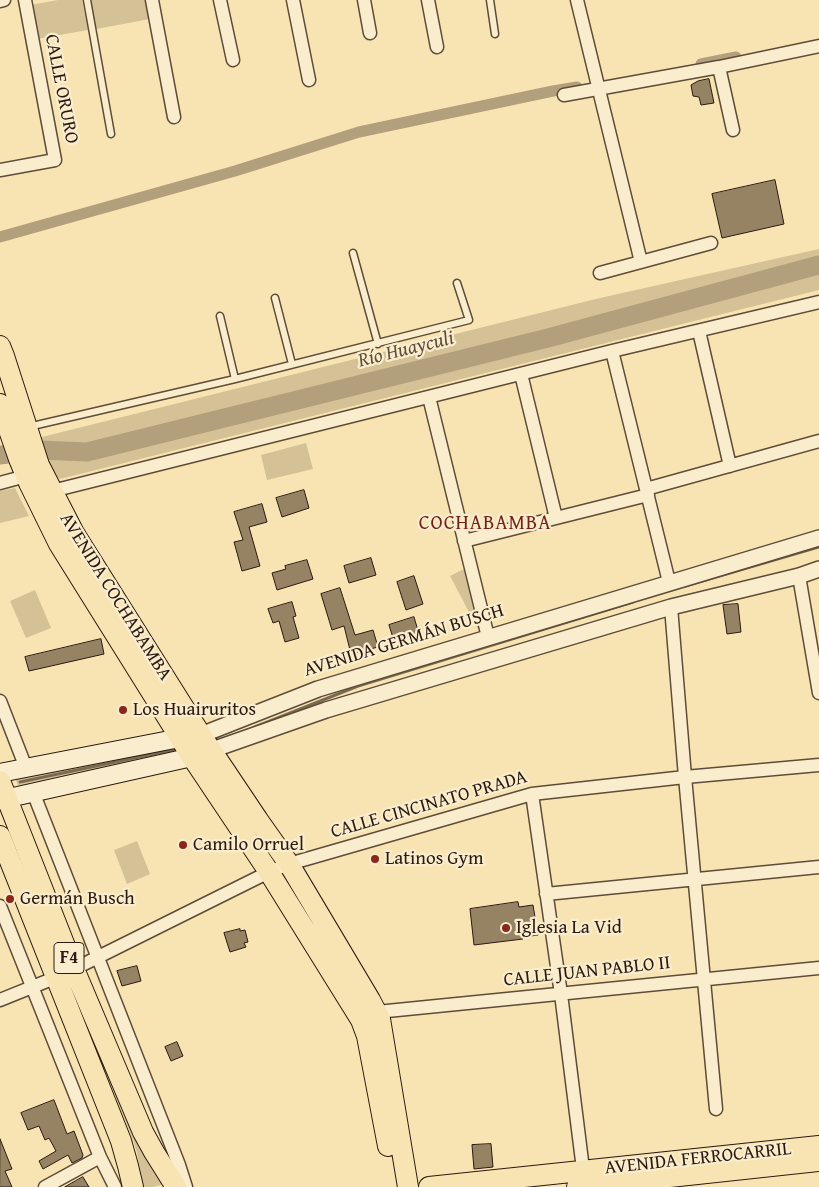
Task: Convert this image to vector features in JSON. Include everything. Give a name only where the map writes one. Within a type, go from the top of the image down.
[{"type":"main road","name":"AVENIDA COCHABAMBA","points":[[0,346],[31,462],[59,544],[192,757],[269,872],[369,1016],[380,1019],[408,1187]]},
{"type":"main road","name":"AVENIDA COCHABAMBA","points":[[0,404],[31,462],[74,533],[206,743],[289,864],[369,1016],[367,1036],[396,1187]]},
{"type":"main road","name":"AVENIDA GERMÁN BUSCH","points":[[0,773],[180,738],[206,743]]},
{"type":"main road","name":"AVENIDA GERMÁN BUSCH","points":[[2,793],[33,792],[192,757],[206,743]]},
{"type":"main road","name":"F4","points":[[2,793],[65,973],[121,1142],[133,1187]]},
{"type":"main road","name":"F4","points":[[0,836],[143,1132],[176,1187]]},
{"type":"main road","name":"AVENIDA FERROCARRIL","points":[[583,1183],[819,1146]]},
{"type":"main road","name":"AVENIDA FERROCARRIL","points":[[429,1187],[583,1183],[819,1161]]},
{"type":"street","points":[[0,1],[4,0]]},
{"type":"street","name":"CALLE ORURO","points":[[0,170],[55,160],[25,0]]},
{"type":"street","points":[[152,0],[174,117]]},
{"type":"street","points":[[220,0],[233,60]]},
{"type":"street","points":[[293,0],[309,80]]},
{"type":"street","points":[[364,0],[370,33]]},
{"type":"street","points":[[428,0],[437,48]]},
{"type":"street","points":[[577,0],[641,262]]},
{"type":"street","points":[[564,95],[719,67],[819,46]]},
{"type":"street","points":[[719,67],[733,130]]},
{"type":"street","points":[[600,273],[711,244]]},
{"type":"street","points":[[0,483],[31,462],[428,397],[819,302]]},
{"type":"street","points":[[699,331],[730,466]]},
{"type":"street","points":[[612,351],[669,582]]},
{"type":"street","points":[[520,374],[556,518]]},
{"type":"street","points":[[428,397],[488,638]]},
{"type":"street","points":[[464,541],[556,518],[819,441]]},
{"type":"street","name":"AVENIDA GERMÁN BUSCH","points":[[206,743],[318,689],[819,538]]},
{"type":"street","name":"AVENIDA GERMÁN BUSCH","points":[[206,743],[326,710],[671,607],[799,576],[819,569]]},
{"type":"street","points":[[799,576],[817,661],[819,693]]},
{"type":"street","points":[[671,607],[716,1109]]},
{"type":"street","points":[[0,701],[26,768]]},
{"type":"street","name":"CALLE CINCINATO PRADA","points":[[0,1000],[65,973],[269,872],[289,864],[532,794],[685,777],[819,765]]},
{"type":"street","points":[[33,792],[180,1165],[186,1187]]},
{"type":"street","points":[[532,794],[561,994],[583,1183]]},
{"type":"street","points":[[546,894],[819,867]]},
{"type":"street","points":[[0,906],[100,1157],[115,1187]]},
{"type":"street","name":"CALLE JUAN PABLO II","points":[[369,1016],[561,994],[819,968]]},
{"type":"street","points":[[45,1187],[100,1157]]},
{"type":"lane","points":[[87,0],[111,134]]},
{"type":"lane","points":[[490,0],[496,34]]},
{"type":"lane","points":[[353,253],[378,344]]},
{"type":"lane","points":[[31,462],[235,379],[469,320],[457,283]]},
{"type":"lane","points":[[275,298],[292,364]]},
{"type":"lane","points":[[220,316],[235,379]]},
{"type":"shaded area","points":[[58,0],[82,0],[88,30],[37,39],[30,5]]},
{"type":"shaded area","points":[[91,0],[146,0],[150,19],[96,29]]},
{"type":"shaded area","points":[[819,249],[819,290],[60,479],[48,470],[38,438],[600,298]]},
{"type":"shaded area","points":[[306,443],[313,469],[267,480],[261,455]]},
{"type":"shaded area","points":[[15,488],[29,516],[0,523],[0,491]]},
{"type":"shaded area","points":[[468,567],[483,626],[478,629],[450,576]]},
{"type":"shaded area","points":[[35,590],[51,628],[26,638],[10,601]]},
{"type":"shaded area","points":[[174,744],[180,753],[19,788],[15,778]]},
{"type":"shaded area","points":[[3,810],[135,1137],[145,1157],[164,1184],[143,1187],[133,1140],[0,811]]},
{"type":"shaded area","points":[[137,841],[150,874],[127,884],[114,850]]},
{"type":"building","points":[[709,79],[714,103],[701,105],[699,97],[693,96],[691,85],[698,81]]},
{"type":"building","points":[[775,180],[784,224],[722,238],[712,194]]},
{"type":"building","points":[[304,490],[309,508],[282,517],[276,498]]},
{"type":"building","points":[[262,504],[267,522],[249,527],[260,566],[242,571],[234,542],[243,540],[234,512]]},
{"type":"building","points":[[371,558],[376,575],[349,583],[344,566]]},
{"type":"building","points":[[307,560],[313,579],[277,590],[272,573],[286,569],[285,566]]},
{"type":"building","points":[[414,576],[423,604],[406,610],[397,582]]},
{"type":"building","points":[[340,588],[355,635],[373,630],[378,647],[351,654],[344,626],[332,630],[321,594]]},
{"type":"building","points":[[292,602],[296,616],[293,617],[299,638],[285,642],[279,621],[273,623],[268,609]]},
{"type":"building","points":[[738,604],[741,632],[727,634],[723,605]]},
{"type":"building","points":[[414,617],[419,634],[394,641],[389,625]]},
{"type":"building","points":[[101,639],[104,654],[29,671],[25,657]]},
{"type":"building","name":"Iglesia La Vid","points":[[518,902],[519,907],[533,905],[538,935],[523,937],[523,939],[474,945],[470,909]]},
{"type":"building","points":[[240,929],[240,931],[245,930],[248,942],[244,943],[246,947],[230,952],[224,933]]},
{"type":"building","points":[[137,966],[141,981],[122,986],[117,971]]},
{"type":"building","points":[[177,1042],[183,1056],[171,1061],[165,1047]]},
{"type":"building","points":[[54,1100],[67,1134],[74,1131],[83,1155],[82,1158],[72,1163],[68,1155],[43,1169],[39,1161],[56,1151],[49,1138],[45,1140],[39,1126],[28,1130],[21,1113]]},
{"type":"building","points":[[0,1139],[12,1169],[5,1171],[12,1187],[0,1187]]},
{"type":"building","points":[[491,1144],[493,1167],[474,1169],[472,1145]]},
{"type":"building","points":[[83,1177],[89,1187],[65,1187]]},
{"type":"waterway","points":[[701,64],[736,57]]},
{"type":"waterway","points":[[0,237],[235,171],[359,132],[577,87]]},
{"type":"waterway","name":"Río Huayculi","points":[[0,455],[39,450],[87,452],[548,338],[819,265]]},
{"type":"waterway","points":[[685,586],[819,547]]},
{"type":"waterway","points":[[255,727],[358,686],[633,602]]},
{"type":"waterway","points":[[20,782],[177,749]]},
{"type":"place","name":"Los Huairuritos","points":[[123,710]]},
{"type":"place","name":"Camilo Orruel","points":[[183,845]]},
{"type":"place","name":"Latinos Gym","points":[[375,859]]},
{"type":"place","name":"Germán Busch","points":[[10,899]]},
{"type":"place","name":"Iglesia La Vid","points":[[506,928]]},
{"type":"district","name":"COCHABAMBA","points":[[485,524]]}]
